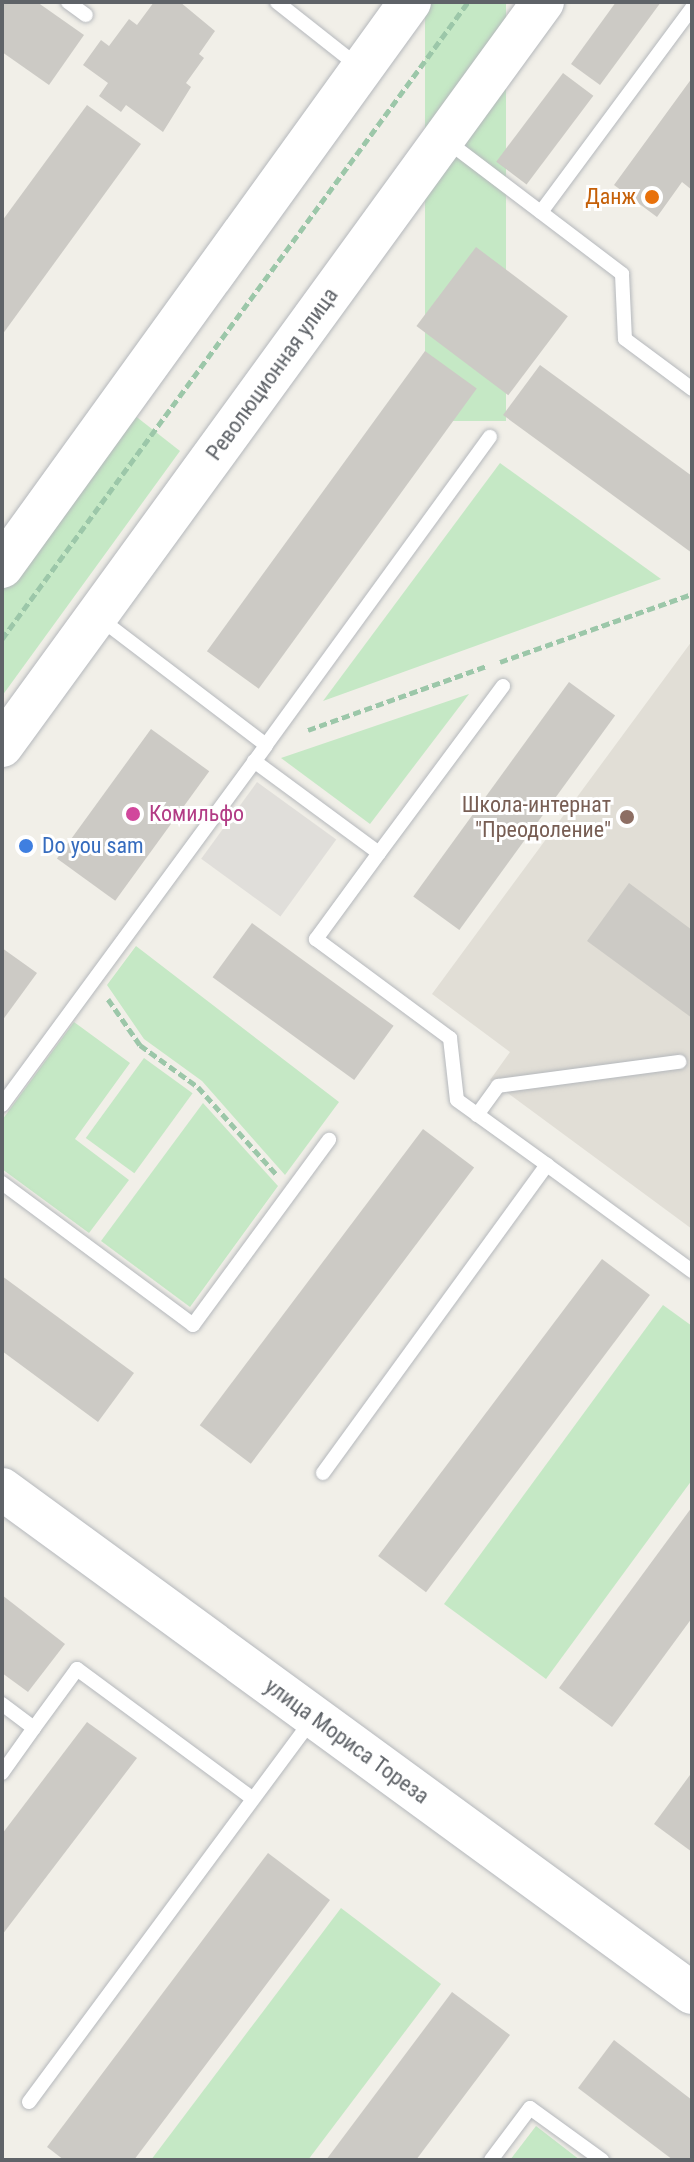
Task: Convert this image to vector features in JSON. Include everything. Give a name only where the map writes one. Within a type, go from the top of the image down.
[{"type":"main road","points":[[4,559],[410,2]]},
{"type":"main road","name":"Революционная улица","points":[[2,746],[543,2]]},
{"type":"main road","name":"улица Мориса Тореза","points":[[2,1489],[692,1993]]},
{"type":"lane","points":[[68,2],[86,15]]},
{"type":"lane","points":[[277,2],[362,69]]},
{"type":"lane","points":[[541,212],[692,8]]},
{"type":"lane","points":[[444,138],[622,274],[625,339],[692,389]]},
{"type":"lane","points":[[2,1105],[490,437]]},
{"type":"lane","points":[[96,616],[266,745]]},
{"type":"lane","points":[[503,686],[316,939],[450,1038],[457,1100],[692,1271]]},
{"type":"lane","points":[[254,761],[379,853]]},
{"type":"lane","points":[[477,1115],[498,1086],[679,1062]]},
{"type":"lane","points":[[2,1183],[193,1325],[329,1140]]},
{"type":"lane","points":[[323,1473],[547,1165]]},
{"type":"lane","points":[[2,1773],[77,1669],[252,1798]]},
{"type":"lane","points":[[2,1704],[34,1728]]},
{"type":"lane","points":[[29,2102],[314,1717]]},
{"type":"lane","points":[[491,2160],[530,2108],[602,2160]]},
{"type":"path","points":[[2,639],[468,2]]},
{"type":"path","points":[[266,745],[692,594]]},
{"type":"path","points":[[94,979],[140,1045],[198,1087],[291,1191]]},
{"type":"shaded area","name":"Школа-интернат \"Преодоление\"","points":[[692,641],[692,1229],[490,1080],[510,1052],[432,994]]},
{"type":"shaded area","points":[[257,782],[336,840],[280,916],[201,859]]},
{"type":"green space","points":[[425,2],[506,2],[506,421],[425,421]]},
{"type":"green space","points":[[129,411],[180,451],[2,696],[2,582]]},
{"type":"green space","points":[[500,463],[661,579],[323,701]]},
{"type":"green space","points":[[469,694],[370,824],[281,758]]},
{"type":"green space","points":[[136,946],[339,1102],[285,1175],[202,1081],[144,1039],[107,985]]},
{"type":"green space","points":[[74,1022],[130,1063],[75,1139],[129,1180],[89,1233],[2,1169],[2,1120]]},
{"type":"green space","points":[[144,1058],[193,1093],[134,1173],[86,1138]]},
{"type":"green space","points":[[203,1103],[278,1186],[190,1307],[101,1241]]},
{"type":"green space","points":[[663,1305],[692,1326],[692,1480],[546,1679],[444,1604]]},
{"type":"green space","points":[[341,1908],[441,1984],[308,2160],[151,2160]]},
{"type":"green space","points":[[536,2126],[580,2160],[510,2160]]},
{"type":"building","points":[[2,2],[37,2],[84,35],[49,85],[2,52]]},
{"type":"building","points":[[154,2],[180,2],[215,31],[199,54],[204,58],[186,83],[191,87],[163,132],[126,105],[121,112],[99,96],[108,83],[83,65],[101,40],[109,46],[129,19],[137,25]]},
{"type":"building","points":[[616,2],[661,2],[600,85],[571,64]]},
{"type":"building","points":[[563,73],[593,96],[527,185],[496,162]]},
{"type":"building","points":[[692,78],[692,190],[682,182],[657,217],[614,185]]},
{"type":"building","points":[[87,105],[141,144],[2,335],[2,221]]},
{"type":"building","points":[[476,247],[568,316],[508,395],[416,326]]},
{"type":"building","points":[[425,351],[477,389],[259,689],[207,651]]},
{"type":"building","points":[[540,365],[692,476],[692,553],[503,415]]},
{"type":"building","points":[[569,682],[615,716],[459,930],[413,896]]},
{"type":"building","name":"Комильфо","points":[[151,729],[209,771],[115,901],[57,858]]},
{"type":"building","points":[[629,883],[692,930],[692,1018],[587,941]]},
{"type":"building","points":[[252,923],[394,1026],[354,1080],[213,977]]},
{"type":"building","points":[[2,948],[37,973],[2,1021]]},
{"type":"building","points":[[423,1129],[474,1168],[251,1464],[200,1425]]},
{"type":"building","points":[[602,1259],[650,1295],[426,1592],[378,1556]]},
{"type":"building","points":[[2,1276],[134,1373],[98,1422],[2,1351]]},
{"type":"building","points":[[692,1507],[692,1618],[612,1727],[559,1688]]},
{"type":"building","points":[[2,1595],[65,1644],[28,1692],[2,1673]]},
{"type":"building","points":[[87,1722],[137,1758],[2,1935],[2,1834]]},
{"type":"building","points":[[690,1775],[692,1777],[692,1852],[654,1824]]},
{"type":"building","points":[[268,1853],[330,1900],[134,2160],[64,2160],[47,2147]]},
{"type":"building","points":[[452,1992],[510,2035],[416,2160],[326,2160]]},
{"type":"building","points":[[614,2040],[692,2100],[692,2160],[673,2160],[578,2088]]},
{"type":"place","name":"Данж","points":[[652,197]]},
{"type":"place","name":"Комильфо","points":[[133,814]]},
{"type":"place","name":"Школа-интернат \"Преодоление\"","points":[[627,817]]},
{"type":"place","name":"Do you sam","points":[[26,846]]}]
